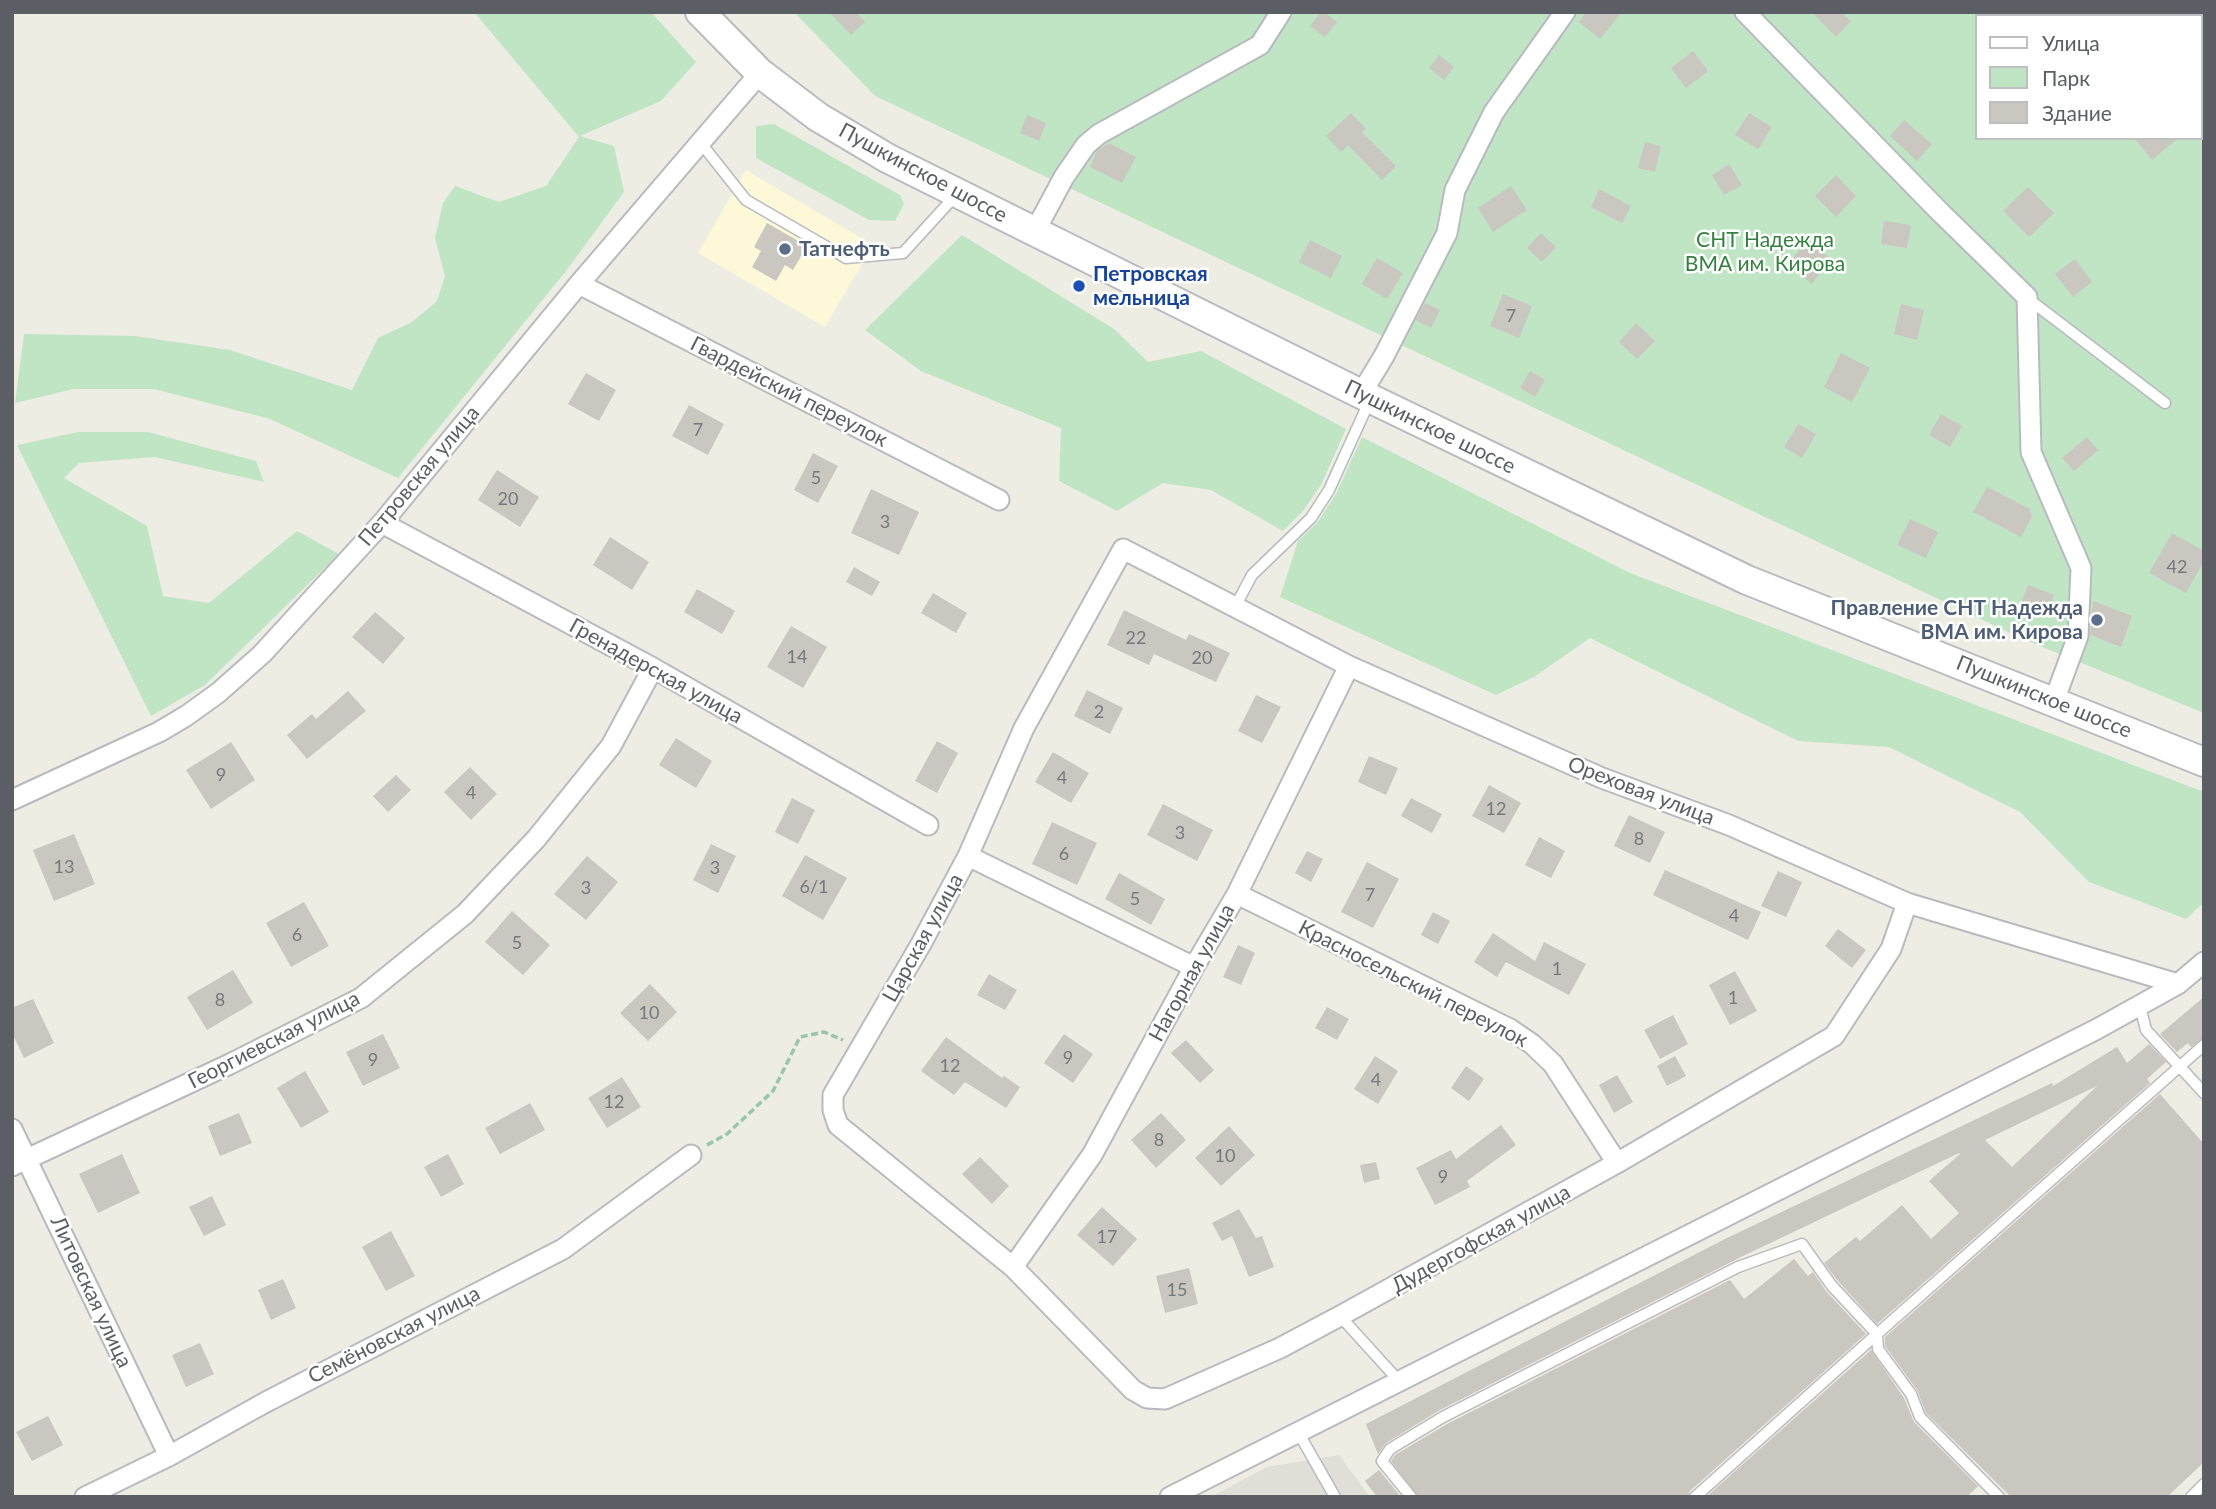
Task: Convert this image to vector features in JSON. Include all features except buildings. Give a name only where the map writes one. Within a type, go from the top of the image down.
[{"type":"main road","name":"Пушкинское шоссе","points":[[704,13],[760,73],[818,117],[887,158],[1366,396],[1747,580],[2204,762]]},
{"type":"street","points":[[1035,231],[1064,177],[1086,145],[1099,134],[1260,45],[1281,12]]},
{"type":"street","points":[[1366,396],[1447,233],[1455,190],[1494,112],[1565,12]]},
{"type":"street","points":[[1745,12],[2027,297],[2031,452],[2081,568],[2078,636],[2054,701]]},
{"type":"street","name":"Петровская улица","points":[[12,800],[159,732],[218,693],[262,654],[382,523],[579,284],[760,73]]},
{"type":"street","name":"Гвардейский переулок","points":[[579,284],[999,500]]},
{"type":"street","name":"Гренадерская улица","points":[[382,523],[653,668],[928,825]]},
{"type":"street","name":"Ореховая улица","points":[[1123,550],[1349,666],[1602,778],[1729,825],[1907,903],[2178,984]]},
{"type":"street","name":"Царская улица","points":[[1013,1267],[838,1125],[832,1110],[834,1095],[968,856],[1024,729],[1123,550]]},
{"type":"street","name":"Нагорная улица","points":[[1013,1267],[1092,1155],[1194,967],[1237,894],[1349,666]]},
{"type":"street","name":"Георгиевская улица","points":[[20,1162],[230,1064],[361,999],[465,914],[536,839],[611,746],[653,668]]},
{"type":"street","points":[[968,856],[1194,967]]},
{"type":"street","name":"Красносельский переулок","points":[[1237,894],[1510,1029],[1532,1044],[1553,1064],[1617,1163]]},
{"type":"street","name":"Дудергофская улица","points":[[1013,1267],[1133,1390],[1147,1398],[1165,1399],[1280,1348],[1340,1316],[1617,1163],[1834,1036],[1891,949],[1907,903]]},
{"type":"street","points":[[1171,1497],[2140,1006],[2178,984],[2204,962]]},
{"type":"street","name":"Литовская улица","points":[[12,1129],[20,1162],[169,1456]]},
{"type":"street","name":"Семёновская улица","points":[[85,1497],[169,1456],[266,1402],[563,1249],[691,1155]]},
{"type":"lane","points":[[700,141],[746,200],[846,258],[903,253],[958,193]]},
{"type":"lane","points":[[2027,297],[2165,403]]},
{"type":"lane","points":[[1235,607],[1252,575],[1311,517],[1329,490],[1366,396]]},
{"type":"lane","points":[[2140,1006],[2146,1030],[2204,1093]]},
{"type":"lane","points":[[1695,1497],[2204,1045]]},
{"type":"lane","points":[[1411,1497],[1382,1461],[1390,1449],[1443,1417],[1738,1268],[1802,1244],[1832,1286],[1877,1334],[1878,1349],[1911,1394],[1920,1417],[1999,1497]]},
{"type":"lane","points":[[1340,1316],[1399,1381]]},
{"type":"lane","points":[[1298,1432],[1335,1497]]},
{"type":"lane","points":[[2190,1497],[2204,1484]]},
{"type":"path","points":[[691,1155],[727,1134],[774,1091],[800,1037],[824,1032],[861,1047]]},
{"type":"shaded area","name":"Татнефть","points":[[746,170],[873,245],[825,327],[698,253]]},
{"type":"shaded area","points":[[1339,1455],[1370,1497],[1211,1497],[1267,1467]]},
{"type":"green space","points":[[474,12],[651,12],[696,62],[661,101],[580,136],[614,146],[624,192],[566,271],[398,478],[270,419],[154,389],[74,389],[15,403],[24,334],[135,336],[230,350],[352,390],[378,338],[412,322],[437,301],[445,276],[435,238],[443,203],[455,186],[499,202],[546,186],[579,137]]},
{"type":"green space","name":"СНТ Надежда ВМА им. Кирова","points":[[794,12],[2204,12],[2204,713],[2023,639],[875,96]]},
{"type":"green space","points":[[774,124],[900,195],[904,204],[895,221],[869,220],[756,158],[756,126]]},
{"type":"green space","points":[[962,235],[1114,329],[1148,362],[1201,351],[1346,429],[1321,485],[1303,511],[1283,531],[1211,490],[1163,483],[1117,511],[1059,481],[1061,428],[921,371],[865,330]]},
{"type":"green space","points":[[78,432],[148,432],[256,461],[264,482],[155,457],[79,463],[64,478],[147,526],[163,596],[209,603],[297,531],[339,554],[205,685],[151,716],[17,445]]},
{"type":"green space","points":[[1362,437],[1630,573],[2204,792],[2204,902],[2186,919],[2089,882],[2020,812],[1889,747],[1798,741],[1590,638],[1534,677],[1496,695],[1280,597],[1298,541],[1317,523],[1336,494]]},
{"type":"place","name":"Татнефть","points":[[785,249]]},
{"type":"place","name":"Петровская мельница","points":[[1079,286]]},
{"type":"place","name":"Правление СНТ Надежда ВМА им. Кирова","points":[[2097,620]]}]
